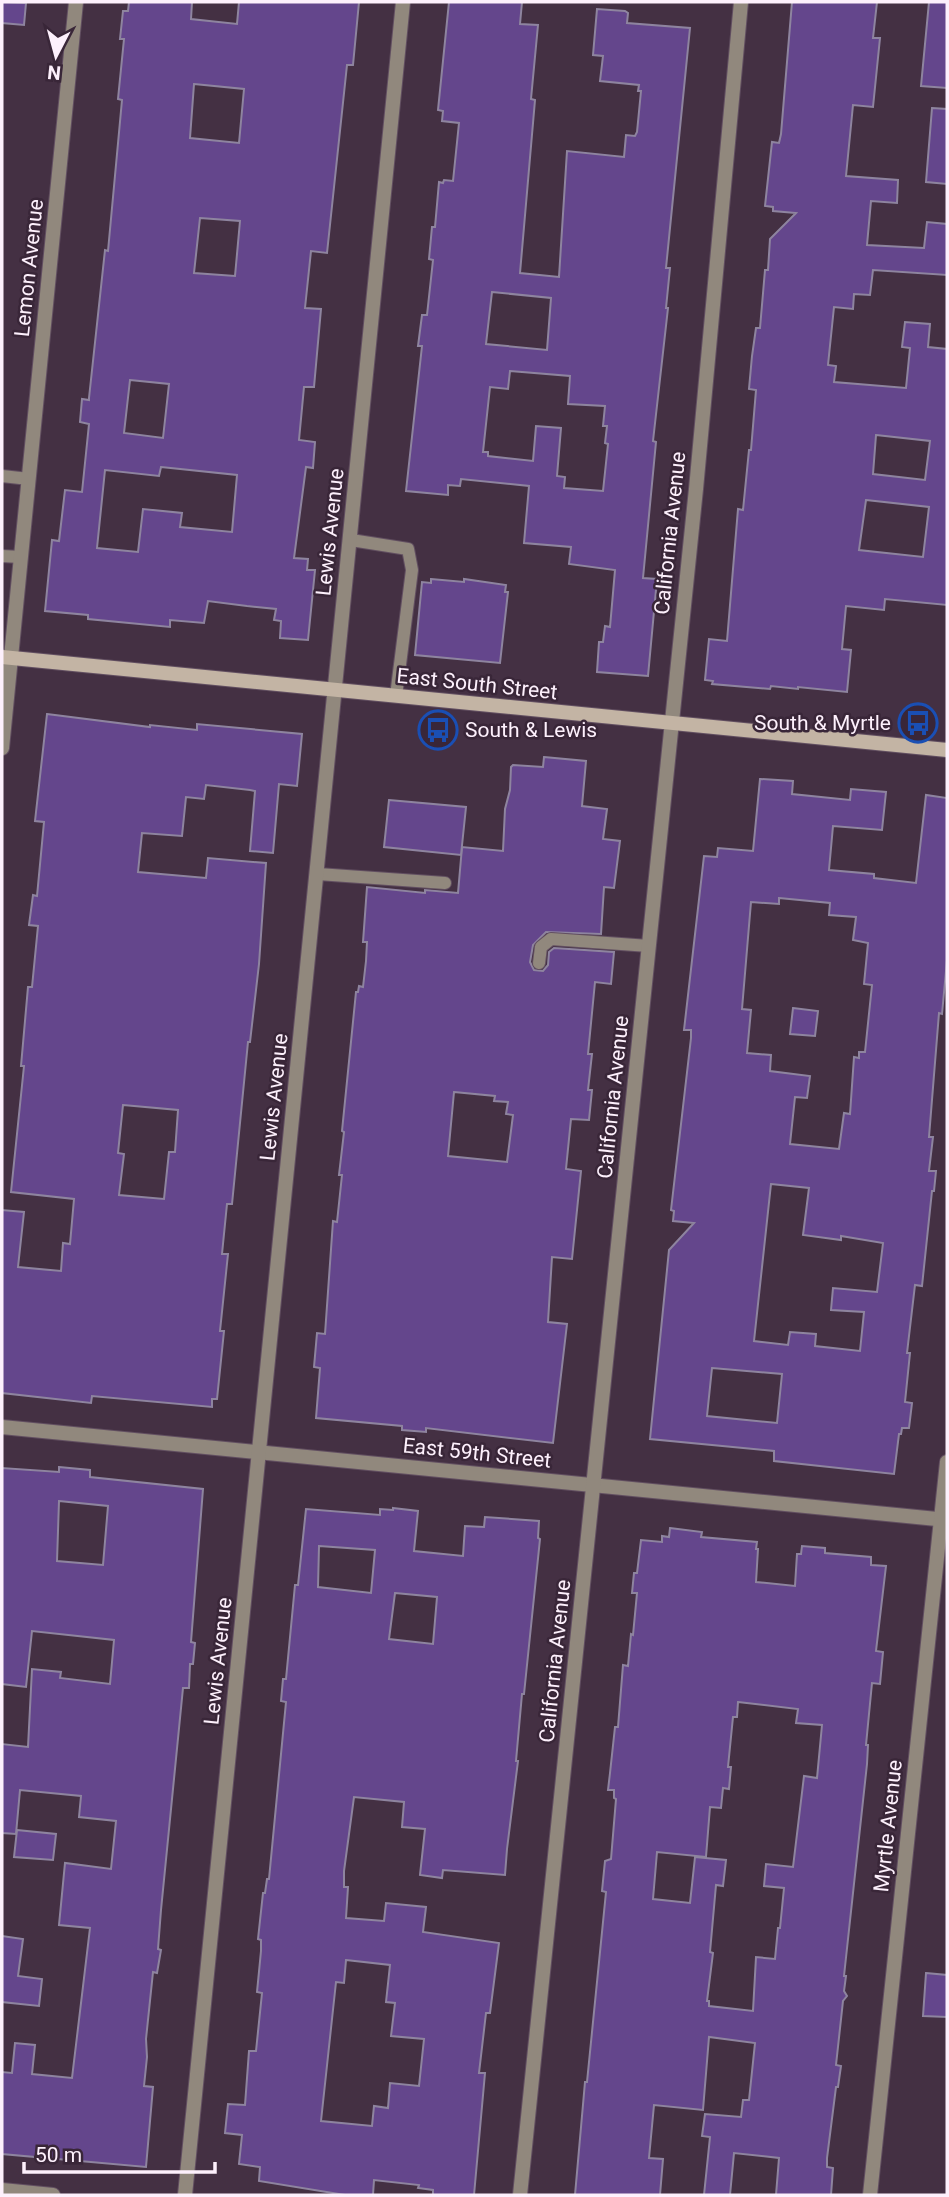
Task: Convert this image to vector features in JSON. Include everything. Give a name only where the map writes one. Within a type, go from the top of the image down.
[{"type":"main road","name":"East South Street","points":[[6,658],[947,750]]},
{"type":"street","name":"Lemon Avenue","points":[[2,748],[6,658],[29,479],[76,2]]},
{"type":"street","name":"Lewis Avenue","points":[[185,2195],[403,2]]},
{"type":"street","name":"California Avenue","points":[[520,2195],[696,489],[741,2]]},
{"type":"street","name":"East 59th Street","points":[[2,1427],[944,1519]]},
{"type":"street","name":"Myrtle Avenue","points":[[870,2195],[944,1519],[947,1462]]},
{"type":"street","points":[[2,2190],[19,2194],[52,2195]]},
{"type":"lane","points":[[2,476],[29,479]]},
{"type":"lane","points":[[351,540],[408,549],[412,570],[396,696]]},
{"type":"lane","points":[[2,556],[20,557]]},
{"type":"lane","points":[[318,874],[445,883]]},
{"type":"lane","points":[[539,963],[541,947],[551,939],[649,946]]},
{"type":"building","points":[[2,2],[26,3],[24,25],[2,23]]},
{"type":"building","points":[[129,2],[192,2],[191,19],[237,24],[239,2],[359,2],[353,65],[347,65],[327,253],[311,251],[305,308],[321,309],[314,387],[304,387],[299,440],[315,442],[313,468],[306,467],[294,558],[308,559],[307,570],[315,570],[308,640],[280,638],[281,621],[274,620],[276,609],[208,601],[204,623],[170,620],[170,627],[88,619],[88,615],[45,611],[52,540],[59,541],[65,490],[82,492],[89,424],[80,422],[82,399],[89,400],[105,250],[108,251],[122,100],[118,99],[124,39],[120,39],[123,11],[128,11]],"holes":[[[194,84],[244,89],[239,143],[190,138]],[[200,218],[240,221],[235,276],[194,273]],[[130,380],[169,384],[163,438],[124,433]],[[161,467],[237,475],[232,532],[180,527],[182,513],[143,509],[138,552],[97,548],[105,470],[159,476]]]},
{"type":"building","points":[[449,2],[522,2],[520,24],[538,25],[531,99],[535,100],[520,273],[559,277],[567,151],[624,157],[626,135],[635,136],[637,132],[641,91],[638,91],[639,85],[600,81],[603,56],[593,55],[597,9],[625,11],[628,13],[627,23],[690,28],[666,268],[670,268],[668,308],[653,441],[656,442],[643,578],[657,579],[648,676],[597,672],[599,642],[603,642],[605,626],[610,627],[615,570],[569,564],[571,547],[524,543],[529,486],[461,479],[460,486],[448,485],[448,495],[406,491],[422,346],[418,346],[422,315],[427,315],[433,260],[429,259],[432,227],[435,227],[439,182],[453,181],[459,123],[442,121],[443,111],[438,110]],"holes":[[[492,292],[551,298],[547,350],[486,344]],[[510,371],[570,376],[568,404],[605,406],[603,426],[607,426],[605,443],[608,444],[603,491],[564,488],[565,477],[557,476],[561,428],[536,426],[533,461],[488,456],[488,452],[483,452],[490,387],[508,389]]]},
{"type":"building","points":[[792,2],[877,2],[873,38],[880,38],[873,107],[853,105],[846,176],[898,180],[897,203],[871,201],[867,245],[924,248],[927,222],[947,224],[947,275],[873,270],[870,295],[854,294],[853,309],[834,307],[828,365],[836,366],[834,382],[906,388],[910,348],[902,347],[905,322],[930,324],[928,347],[947,349],[947,605],[885,599],[884,610],[846,606],[842,649],[851,650],[847,692],[798,687],[771,686],[770,689],[712,684],[713,681],[705,680],[709,639],[727,641],[738,509],[743,510],[751,450],[756,390],[749,389],[752,356],[756,328],[760,328],[770,239],[796,213],[773,211],[773,207],[765,206],[772,142],[779,143]],"holes":[[[876,435],[930,441],[925,480],[873,474]],[[866,500],[929,507],[923,557],[859,550]]]},
{"type":"building","points":[[929,2],[947,2],[947,88],[921,86]]},
{"type":"building","points":[[932,108],[947,109],[947,184],[926,182]]},
{"type":"building","points":[[431,579],[464,582],[464,579],[506,585],[505,592],[508,592],[500,663],[415,655],[422,582],[431,583]]},
{"type":"building","points":[[47,714],[150,727],[197,730],[197,724],[302,734],[297,786],[279,784],[273,853],[250,851],[255,791],[250,790],[206,785],[204,799],[186,797],[182,836],[142,833],[138,872],[206,878],[208,858],[266,863],[259,964],[248,1042],[232,1204],[227,1204],[222,1254],[228,1254],[220,1331],[224,1331],[217,1399],[212,1399],[212,1407],[92,1396],[91,1403],[2,1393],[2,1210],[24,1212],[18,1267],[61,1271],[63,1243],[70,1244],[74,1199],[11,1192],[24,1066],[21,1066],[28,987],[32,987],[38,926],[29,925],[33,895],[37,896],[44,822],[35,821]],"holes":[[[123,1105],[178,1110],[175,1152],[169,1152],[164,1199],[119,1195],[124,1154],[118,1153]]]},
{"type":"building","points":[[544,757],[586,761],[582,806],[607,809],[603,839],[620,841],[614,888],[604,887],[601,934],[546,932],[533,945],[530,962],[534,970],[543,971],[548,965],[549,952],[554,948],[614,952],[611,984],[595,982],[588,1054],[592,1054],[588,1090],[592,1090],[589,1120],[571,1119],[566,1169],[581,1171],[572,1259],[552,1257],[548,1322],[567,1324],[553,1443],[426,1428],[426,1432],[402,1430],[402,1426],[316,1418],[320,1368],[314,1367],[317,1333],[325,1334],[333,1221],[337,1222],[342,1175],[339,1175],[342,1131],[356,992],[359,986],[363,987],[366,961],[367,942],[363,942],[367,887],[425,893],[425,890],[458,893],[462,847],[503,851],[511,767],[543,767]],"holes":[[[454,1092],[495,1096],[494,1101],[508,1102],[506,1114],[513,1115],[507,1162],[448,1156]]]},
{"type":"building","points":[[760,779],[793,781],[792,794],[850,800],[851,789],[886,792],[882,830],[833,826],[829,870],[874,874],[874,878],[916,883],[926,795],[947,798],[947,960],[942,1014],[939,1013],[929,1137],[933,1137],[929,1171],[936,1171],[922,1286],[915,1285],[907,1353],[910,1353],[905,1402],[912,1403],[909,1428],[902,1428],[899,1434],[894,1474],[774,1461],[774,1451],[650,1439],[669,1250],[694,1223],[673,1221],[674,1211],[671,1210],[691,1038],[691,1030],[684,1030],[704,856],[717,857],[718,848],[753,851]],"holes":[[[779,898],[830,903],[829,915],[856,917],[853,940],[868,943],[864,984],[872,985],[865,1052],[859,1052],[859,1058],[854,1057],[850,1114],[844,1113],[839,1149],[790,1144],[795,1097],[807,1098],[810,1076],[770,1071],[771,1055],[747,1053],[751,1010],[742,1009],[751,902],[779,904]],[[771,1184],[809,1188],[803,1235],[841,1240],[841,1236],[883,1243],[877,1292],[833,1288],[831,1310],[864,1312],[860,1351],[815,1346],[816,1334],[790,1332],[788,1345],[754,1341]],[[712,1368],[782,1374],[777,1423],[707,1416]]]},
{"type":"building","points":[[389,800],[466,807],[461,855],[384,847]]},
{"type":"building","points":[[793,1008],[818,1011],[815,1036],[790,1034]]},
{"type":"building","points":[[59,1467],[90,1470],[90,1477],[203,1489],[191,1642],[195,1643],[193,1664],[190,1664],[189,1688],[183,1688],[161,1910],[158,1949],[161,1950],[157,1973],[153,1972],[146,2039],[144,2086],[153,2087],[146,2167],[2,2154],[2,2072],[12,2073],[15,2043],[35,2045],[32,2074],[72,2078],[90,1928],[59,1925],[65,1863],[111,1869],[116,1821],[79,1817],[81,1796],[20,1790],[16,1834],[2,1833],[2,1744],[28,1747],[32,1669],[61,1672],[60,1678],[110,1684],[114,1640],[32,1631],[26,1687],[2,1684],[2,1468],[59,1472]],"holes":[[[59,1501],[108,1506],[103,1565],[57,1561]]]},
{"type":"building","points":[[306,1509],[380,1515],[380,1509],[418,1511],[414,1551],[463,1556],[465,1526],[484,1527],[485,1517],[539,1521],[540,1539],[505,1875],[443,1870],[442,1878],[420,1875],[425,1829],[402,1827],[404,1802],[354,1797],[344,1871],[344,1887],[348,1887],[346,1918],[384,1921],[386,1903],[426,1907],[423,1932],[499,1943],[490,2013],[486,2013],[479,2073],[485,2073],[474,2195],[433,2195],[433,2190],[418,2188],[419,2185],[374,2180],[373,2195],[345,2195],[259,2181],[260,2167],[239,2164],[242,2135],[225,2133],[228,2104],[245,2105],[249,2051],[256,2051],[262,1993],[257,1992],[261,1951],[261,1940],[258,1939],[263,1893],[269,1879],[286,1702],[281,1701],[283,1679],[286,1679]],"holes":[[[319,1546],[375,1550],[371,1593],[318,1587]],[[395,1593],[437,1597],[433,1644],[389,1639]],[[346,1960],[390,1965],[386,2002],[395,2003],[391,2036],[424,2039],[419,2086],[390,2083],[388,2108],[374,2106],[372,2126],[321,2121],[336,1982],[344,1983]]]},
{"type":"building","points":[[670,1528],[702,1532],[701,1537],[757,1542],[756,1582],[795,1586],[797,1554],[801,1554],[802,1546],[825,1548],[825,1553],[871,1557],[871,1565],[886,1566],[876,1651],[883,1652],[880,1684],[872,1683],[866,1745],[867,1764],[844,1976],[844,1991],[847,1996],[843,2001],[836,2065],[841,2066],[827,2158],[827,2167],[833,2168],[831,2195],[776,2195],[779,2158],[734,2153],[730,2195],[704,2195],[710,2137],[702,2136],[705,2114],[741,2117],[743,2100],[749,2100],[755,2043],[709,2037],[703,2110],[654,2105],[649,2158],[663,2159],[660,2195],[575,2195],[606,1892],[602,1891],[605,1861],[611,1859],[616,1799],[614,1790],[608,1790],[615,1727],[618,1727],[623,1665],[628,1666],[631,1634],[633,1635],[637,1593],[632,1593],[634,1573],[637,1573],[641,1540],[662,1542],[662,1536],[669,1537]],"holes":[[[738,1702],[798,1709],[796,1723],[822,1725],[817,1778],[804,1776],[793,1867],[766,1864],[764,1886],[784,1888],[775,1959],[756,1957],[753,2011],[709,2006],[707,2001],[713,1953],[710,1952],[716,1885],[723,1886],[726,1860],[695,1857],[690,1903],[653,1899],[657,1852],[706,1857],[710,1807],[721,1808],[723,1788],[729,1789],[731,1767],[728,1767],[733,1717],[737,1717]]]},
{"type":"building","points":[[17,1830],[56,1834],[53,1860],[14,1857]]},
{"type":"building","points":[[2,1936],[23,1939],[18,1976],[42,1979],[39,2006],[2,2002]]},
{"type":"building","points":[[926,1973],[947,1975],[947,2017],[923,2016]]},
{"type":"place","name":"South & Myrtle","points":[[918,723]]},
{"type":"place","name":"South & Lewis","points":[[438,730]]}]
